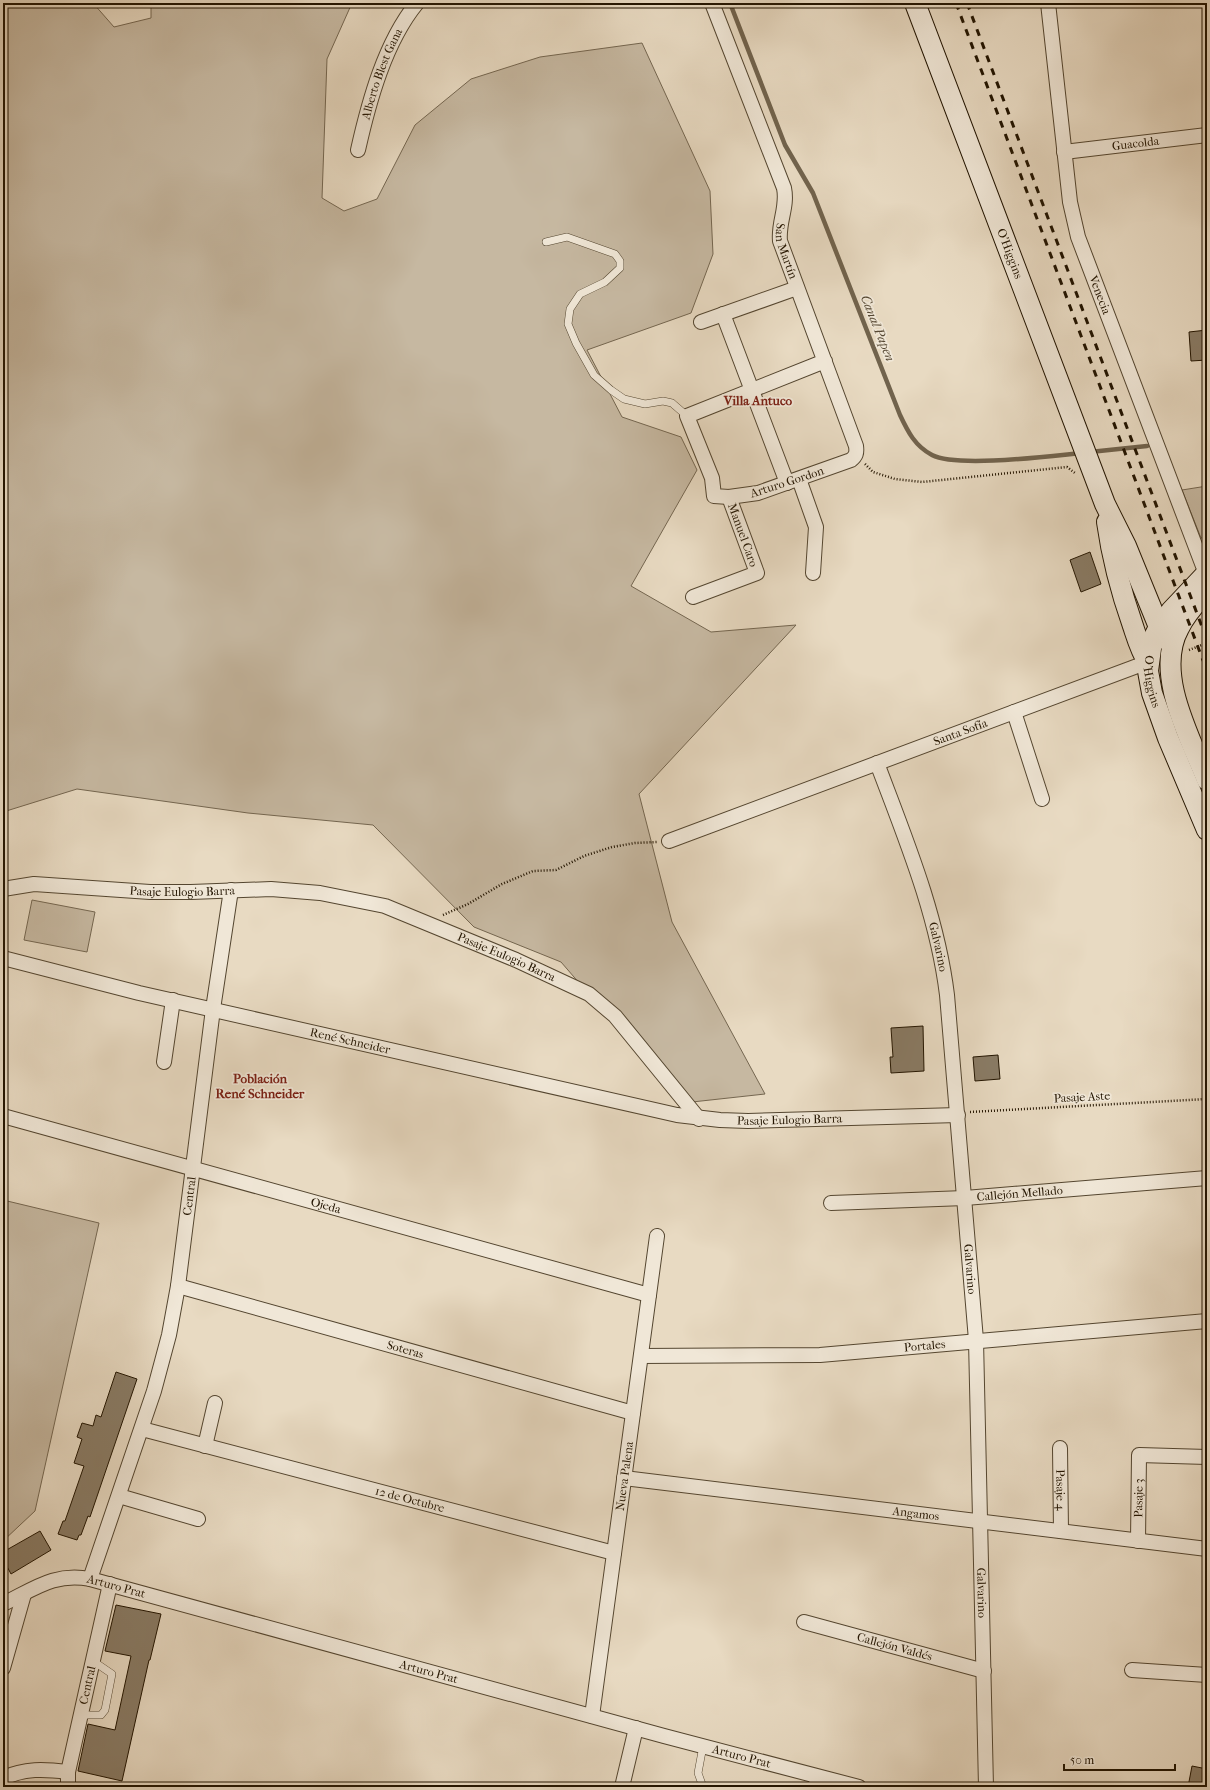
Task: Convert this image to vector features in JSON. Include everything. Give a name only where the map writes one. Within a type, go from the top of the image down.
[{"type":"street","name":"Alberto Blest Gana","points":[[358,150],[366,115],[383,66],[404,22],[417,3]]},
{"type":"street","name":"San Martín","points":[[712,3],[784,188],[786,203],[779,233],[783,249],[856,446],[856,455]]},
{"type":"street","name":"O'Higgins","points":[[916,3],[1105,504],[1126,546],[1149,634],[1178,649],[1171,677],[1176,699],[1207,780]]},
{"type":"street","name":"Venecia","points":[[1048,3],[1070,202],[1078,237],[1207,579]]},
{"type":"street","name":"Guacolda","points":[[1064,152],[1207,135]]},
{"type":"street","points":[[701,322],[797,288]]},
{"type":"street","points":[[723,314],[752,390],[793,481],[816,527],[813,573]]},
{"type":"street","points":[[687,416],[824,361]]},
{"type":"street","name":"Manuel Caro","points":[[687,416],[712,478],[714,496]]},
{"type":"street","name":"Arturo Gordon","points":[[714,496],[729,497],[758,493],[851,460],[856,455]]},
{"type":"street","name":"Manuel Caro","points":[[693,597],[757,573],[729,497]]},
{"type":"street","points":[[1148,662],[1149,634],[1172,610],[1207,579]]},
{"type":"street","points":[[1178,649],[1178,629],[1207,579]]},
{"type":"street","name":"O'Higgins","points":[[1148,662],[1149,681],[1157,707],[1173,751],[1207,830]]},
{"type":"street","name":"Santa Sofía","points":[[668,841],[1148,662]]},
{"type":"street","points":[[1014,712],[1042,799]]},
{"type":"street","name":"Galvarino","points":[[878,763],[922,885],[936,930],[946,982],[976,1340],[986,1787]]},
{"type":"street","name":"Pasaje Eulogio Barra","points":[[3,889],[34,884],[150,892],[271,889],[327,894],[385,906],[516,960],[589,994],[615,1016],[700,1118],[748,1121],[958,1114]]},
{"type":"street","name":"Central","points":[[90,1579],[142,1429],[165,1352],[178,1286],[213,1009],[231,890]]},
{"type":"street","name":"René Schneider","points":[[3,958],[65,975],[173,1000],[677,1115],[700,1118]]},
{"type":"street","points":[[164,1062],[173,1000]]},
{"type":"street","name":"Ojeda","points":[[3,1116],[649,1295]]},
{"type":"street","name":"Callejón Mellado","points":[[831,1203],[965,1198],[1207,1178]]},
{"type":"street","name":"Nueva Palena","points":[[592,1716],[657,1236]]},
{"type":"street","name":"Soteras","points":[[178,1286],[633,1413]]},
{"type":"street","name":"Portales","points":[[641,1356],[820,1355],[976,1340],[1207,1321]]},
{"type":"street","points":[[205,1446],[215,1403]]},
{"type":"street","name":"12 de Octubre","points":[[142,1429],[614,1553]]},
{"type":"street","name":"Pasaje 4","points":[[1060,1448],[1061,1532]]},
{"type":"street","name":"Pasaje 3","points":[[1138,1541],[1139,1455],[1207,1456]]},
{"type":"street","name":"Angamos","points":[[624,1478],[1207,1549]]},
{"type":"street","points":[[119,1496],[198,1520]]},
{"type":"street","name":"Arturo Prat","points":[[3,1604],[52,1580],[64,1577],[90,1579],[703,1746],[813,1781],[859,1787]]},
{"type":"street","name":"Central","points":[[68,1787],[68,1772],[110,1584]]},
{"type":"street","points":[[3,1668],[24,1594]]},
{"type":"street","name":"Callejón Valdés","points":[[804,1622],[984,1671]]},
{"type":"street","points":[[1132,1670],[1207,1675]]},
{"type":"street","points":[[622,1787],[636,1728]]},
{"type":"street","points":[[3,1778],[26,1770],[68,1772]]},
{"type":"lane","points":[[546,242],[567,237],[615,254],[620,261],[620,268],[605,282],[580,294],[570,309],[568,324],[576,343],[594,375],[624,399],[645,404],[662,401],[672,403],[687,416]]},
{"type":"lane","points":[[81,1715],[101,1715],[105,1710],[112,1674],[93,1660]]},
{"type":"lane","points":[[703,1746],[698,1773],[703,1787]]},
{"type":"path","points":[[856,455],[873,472],[895,479],[922,482],[1067,468],[1086,481],[1093,472]]},
{"type":"path","points":[[1178,649],[1207,643]]},
{"type":"path","points":[[426,922],[468,904],[502,884],[533,871],[556,870],[584,856],[612,847],[635,843],[668,841]]},
{"type":"path","name":"Pasaje Aste","points":[[958,1114],[969,1112],[1207,1099]]},
{"type":"shaded area","points":[[3,3],[93,3],[114,27],[151,18],[151,3],[352,3],[327,59],[322,198],[344,211],[377,199],[415,125],[471,79],[540,57],[642,43],[710,191],[713,254],[691,313],[587,350],[622,417],[681,437],[697,470],[631,586],[711,632],[796,625],[639,794],[672,922],[765,1094],[683,1103],[561,962],[474,927],[373,825],[248,813],[77,789],[3,812]]},
{"type":"shaded area","points":[[1207,486],[1207,538],[1201,538],[1182,490]]},
{"type":"shaded area","points":[[32,900],[95,912],[87,952],[24,940]]},
{"type":"shaded area","points":[[3,1200],[99,1223],[35,1511],[3,1541]]},
{"type":"building","points":[[1207,330],[1207,360],[1191,361],[1189,332]]},
{"type":"building","points":[[1090,552],[1101,584],[1081,592],[1070,560]]},
{"type":"building","points":[[923,1026],[924,1071],[891,1073],[890,1057],[893,1057],[891,1028]]},
{"type":"building","points":[[998,1055],[1000,1079],[975,1081],[973,1057]]},
{"type":"building","points":[[116,1372],[137,1379],[90,1517],[88,1516],[81,1535],[79,1535],[77,1540],[58,1534],[63,1521],[65,1521],[84,1466],[74,1463],[82,1439],[77,1437],[82,1423],[93,1426],[96,1415],[101,1417]]},
{"type":"building","points":[[40,1531],[51,1550],[11,1574],[3,1559],[3,1552]]},
{"type":"building","points":[[116,1605],[161,1614],[149,1660],[122,1781],[78,1771],[88,1724],[115,1730],[131,1656],[105,1651]]},
{"type":"building","points":[[1192,1766],[1207,1769],[1207,1787],[1188,1787]]},
{"type":"waterway","name":"Canal Papen","points":[[730,3],[785,145],[813,193],[900,415],[913,438],[921,447],[932,455],[944,459],[961,461],[1004,460],[1081,453]]},
{"type":"waterway","name":"Canal Papen","points":[[1090,452],[1147,446]]},
{"type":"railway","points":[[956,3],[1207,671]]},
{"type":"railway","points":[[967,3],[1207,640]]},
{"type":"district","name":"Villa Antuco","points":[[758,400]]},
{"type":"district","name":"Población René Schneider","points":[[260,1086]]}]
